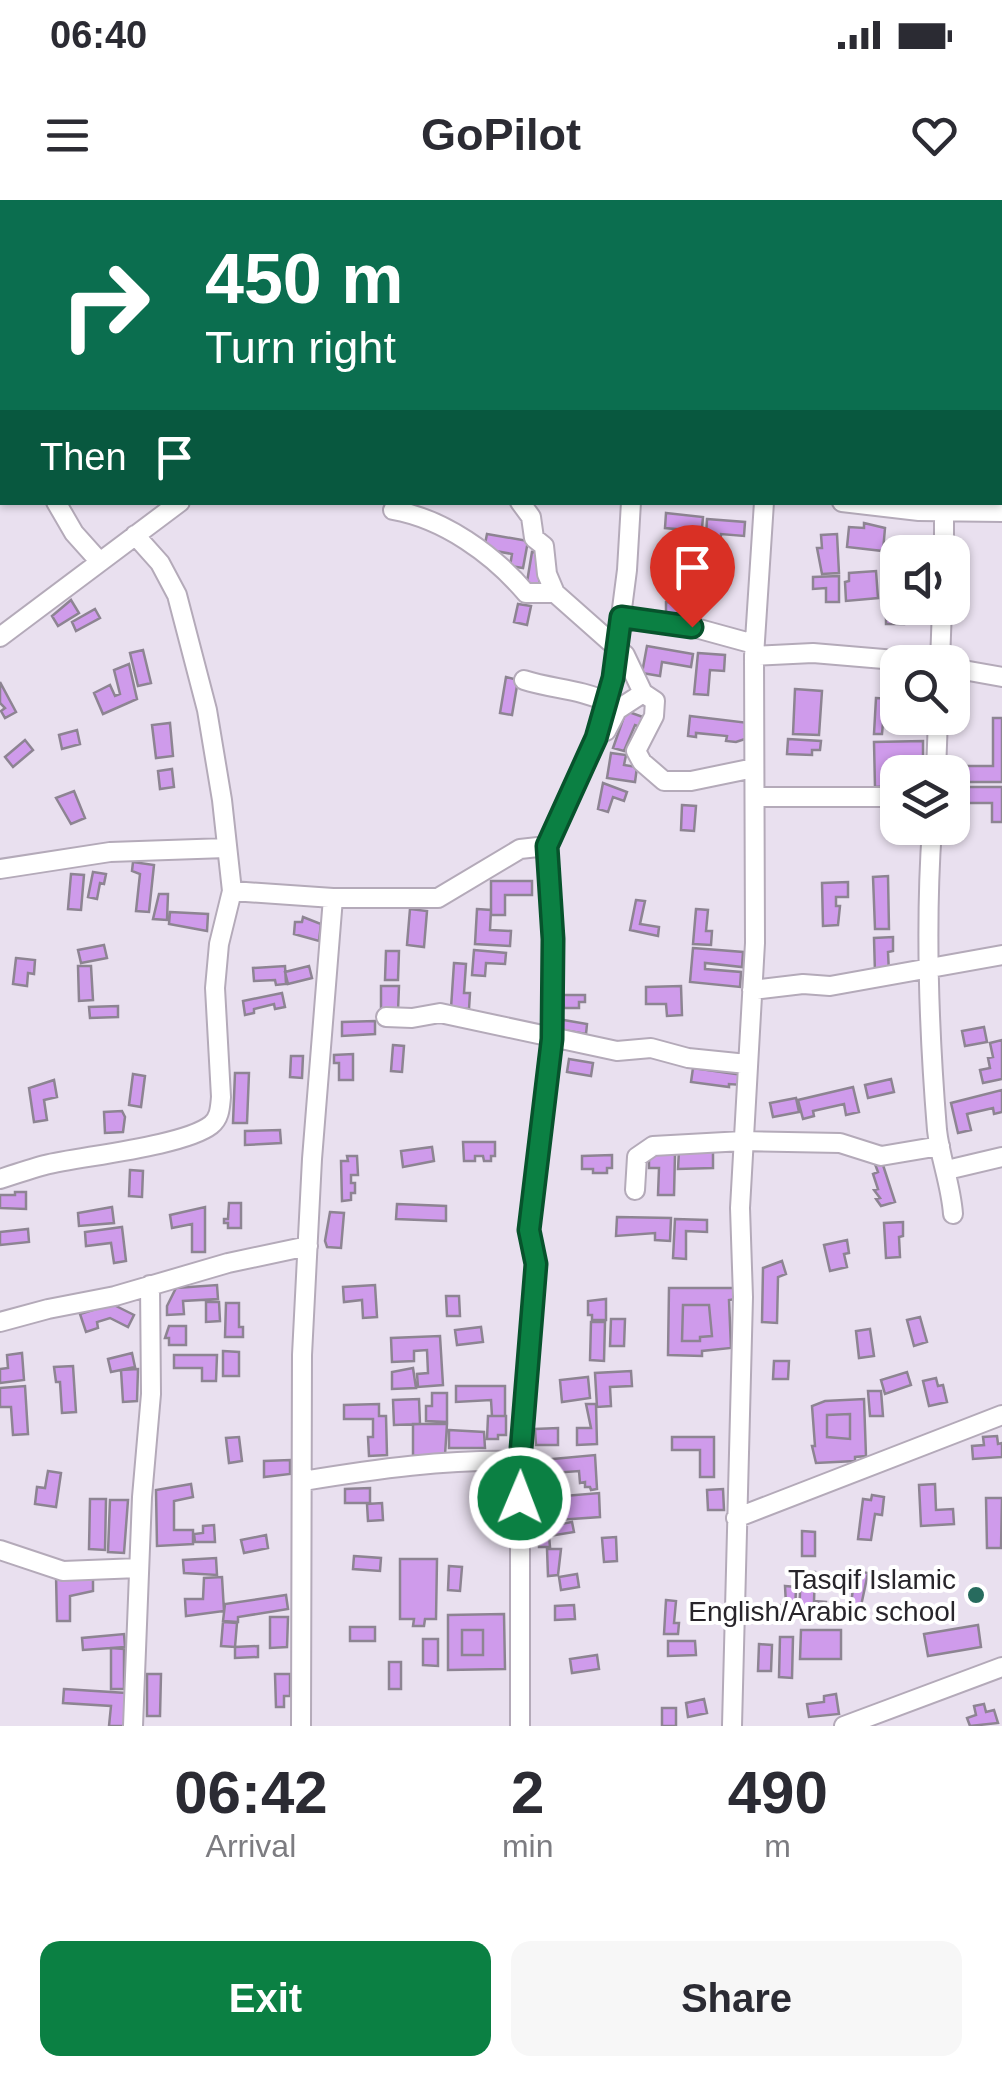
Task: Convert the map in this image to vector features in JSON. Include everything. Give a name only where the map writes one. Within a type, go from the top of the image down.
[{"type":"street","points":[[58,505],[74,533],[100,562]]},
{"type":"street","points":[[0,637],[176,505]]},
{"type":"street","points":[[522,505],[531,516],[534,538],[544,546],[555,592],[626,656],[643,694],[655,701],[654,716],[636,751],[642,762],[664,780],[691,781],[754,768]]},
{"type":"street","points":[[520,1726],[520,1461],[536,1264],[529,1230],[552,1039],[553,939],[547,846],[596,738],[607,702],[621,617],[630,505]]},
{"type":"street","points":[[732,1726],[743,1141],[752,990],[754,650],[764,505]]},
{"type":"street","points":[[882,505],[944,512],[1002,512]]},
{"type":"street","points":[[392,510],[409,514],[482,550],[526,593],[555,592]]},
{"type":"street","points":[[944,512],[944,535]]},
{"type":"street","points":[[0,1179],[45,1165],[152,1145],[200,1130],[217,1118],[222,1097],[215,988],[219,944],[232,891],[207,710],[177,595],[160,562],[136,535]]},
{"type":"street","points":[[621,617],[692,627],[754,650],[880,659]]},
{"type":"street","points":[[970,671],[1002,676]]},
{"type":"street","points":[[524,680],[545,687],[585,691],[607,702]]},
{"type":"street","points":[[596,738],[606,730],[617,710],[643,694]]},
{"type":"street","points":[[755,796],[880,797]]},
{"type":"street","points":[[932,845],[928,970],[940,1146],[953,1214]]},
{"type":"street","points":[[232,891],[333,898],[438,898],[520,849],[547,846]]},
{"type":"street","points":[[0,869],[110,852],[226,848]]},
{"type":"street","points":[[301,1726],[302,1355],[312,1159],[333,898]]},
{"type":"street","points":[[752,990],[803,984],[830,986],[1002,954]]},
{"type":"street","points":[[386,1016],[440,1014],[617,1051],[651,1048],[688,1058],[747,1064]]},
{"type":"street","points":[[635,1190],[637,1157],[653,1146],[743,1141],[840,1143],[882,1156],[940,1146]]},
{"type":"street","points":[[947,1170],[1002,1157]]},
{"type":"street","points":[[0,1322],[114,1296],[228,1262],[308,1246]]},
{"type":"street","points":[[133,1726],[151,1394],[150,1285]]},
{"type":"street","points":[[736,1518],[1002,1415]]},
{"type":"street","points":[[302,1480],[463,1459],[520,1461]]},
{"type":"street","points":[[0,1550],[63,1571],[139,1568]]},
{"type":"street","points":[[844,1726],[1002,1667]]},
{"type":"building","points":[[666,513],[703,517],[700,550],[685,549],[686,530],[665,528]]},
{"type":"building","points":[[707,519],[745,522],[744,536],[721,534],[719,557],[705,556]]},
{"type":"building","points":[[864,523],[885,528],[884,535],[880,535],[880,551],[847,547],[849,527],[864,528]]},
{"type":"building","points":[[487,534],[528,541],[523,568],[510,566],[512,554],[484,549]]},
{"type":"building","points":[[837,534],[839,573],[822,574],[817,548],[822,548],[821,535]]},
{"type":"building","points":[[532,552],[544,554],[538,590],[526,588]]},
{"type":"building","points":[[667,566],[697,567],[695,618],[671,617],[666,613],[666,602],[682,603],[683,580],[667,580]]},
{"type":"building","points":[[876,571],[878,598],[846,601],[845,582],[849,581],[849,573]]},
{"type":"building","points":[[839,576],[839,602],[826,602],[826,588],[813,589],[813,577]]},
{"type":"building","points":[[71,600],[79,613],[58,626],[52,616]]},
{"type":"building","points":[[518,604],[531,606],[527,625],[514,622]]},
{"type":"building","points":[[95,609],[100,618],[76,631],[72,622]]},
{"type":"building","points":[[647,646],[693,654],[691,667],[662,662],[660,676],[642,673]]},
{"type":"building","points":[[143,650],[151,683],[138,686],[130,653]]},
{"type":"building","points":[[698,653],[725,655],[724,671],[710,670],[708,695],[694,694]]},
{"type":"building","points":[[129,664],[137,699],[103,714],[94,693],[110,685],[115,696],[120,694],[114,670]]},
{"type":"building","points":[[506,677],[518,680],[512,715],[500,713]]},
{"type":"building","points":[[0,682],[16,712],[5,718],[1,711],[5,708],[0,703]]},
{"type":"building","points":[[795,689],[822,691],[819,735],[793,734]]},
{"type":"building","points":[[876,698],[880,698],[880,734],[874,734]]},
{"type":"building","points":[[626,711],[643,717],[640,727],[635,725],[624,751],[613,748]]},
{"type":"building","points":[[690,716],[749,723],[748,738],[736,742],[726,741],[727,736],[688,736]]},
{"type":"building","points":[[993,718],[1002,718],[1002,782],[970,782],[970,766],[993,766]]},
{"type":"building","points":[[170,723],[173,756],[156,758],[152,725]]},
{"type":"building","points":[[77,730],[80,744],[62,749],[59,735]]},
{"type":"building","points":[[788,739],[821,741],[820,750],[812,750],[812,755],[787,754]]},
{"type":"building","points":[[25,740],[33,750],[13,767],[5,757]]},
{"type":"building","points":[[923,741],[923,755],[880,755],[880,787],[875,787],[874,742]]},
{"type":"building","points":[[611,753],[626,755],[624,765],[637,767],[635,782],[607,778]]},
{"type":"building","points":[[172,769],[174,787],[160,789],[158,771]]},
{"type":"building","points":[[603,783],[627,792],[624,801],[613,797],[608,812],[598,809]]},
{"type":"building","points":[[970,787],[1002,787],[1002,822],[992,822],[992,803],[970,803]]},
{"type":"building","points":[[74,791],[85,818],[71,824],[56,798]]},
{"type":"building","points":[[682,805],[696,806],[694,831],[681,830]]},
{"type":"building","points":[[133,862],[154,865],[149,912],[136,911],[140,874],[132,871]]},
{"type":"building","points":[[93,872],[106,874],[97,899],[88,897]]},
{"type":"building","points":[[71,874],[84,875],[81,910],[68,909]]},
{"type":"building","points":[[888,876],[889,929],[875,929],[873,877]]},
{"type":"building","points":[[491,881],[532,881],[532,895],[505,895],[505,915],[491,915]]},
{"type":"building","points":[[848,882],[848,897],[836,897],[836,906],[840,906],[838,925],[823,926],[822,883]]},
{"type":"building","points":[[159,894],[168,894],[167,920],[153,919]]},
{"type":"building","points":[[636,900],[645,901],[640,924],[659,927],[658,936],[630,930]]},
{"type":"building","points":[[410,909],[427,911],[424,947],[407,945]]},
{"type":"building","points":[[477,909],[491,910],[490,930],[511,931],[510,946],[475,944]]},
{"type":"building","points":[[696,909],[708,910],[706,931],[712,931],[711,945],[693,944]]},
{"type":"building","points":[[170,912],[208,914],[207,931],[169,924]]},
{"type":"building","points":[[303,917],[321,924],[319,941],[294,934],[295,922],[302,922]]},
{"type":"building","points":[[893,937],[893,951],[888,952],[889,973],[875,973],[874,938]]},
{"type":"building","points":[[104,945],[107,958],[81,963],[78,950]]},
{"type":"building","points":[[693,948],[743,952],[742,967],[705,963],[705,969],[741,972],[740,987],[690,982]]},
{"type":"building","points":[[474,950],[506,953],[505,964],[486,963],[485,976],[472,975]]},
{"type":"building","points":[[386,951],[399,951],[398,980],[385,980]]},
{"type":"building","points":[[16,958],[35,960],[34,974],[28,973],[27,986],[13,984]]},
{"type":"building","points":[[454,963],[466,964],[464,993],[470,993],[469,1009],[451,1008]]},
{"type":"building","points":[[78,966],[91,966],[93,1000],[79,1001]]},
{"type":"building","points":[[285,966],[286,984],[254,981],[253,968]]},
{"type":"building","points":[[309,966],[312,978],[288,984],[285,972]]},
{"type":"building","points":[[381,986],[399,986],[398,1011],[381,1010]]},
{"type":"building","points":[[681,986],[682,1015],[667,1016],[666,1004],[646,1004],[646,987]]},
{"type":"building","points":[[282,993],[285,1007],[275,1009],[274,1004],[245,1015],[243,1001]]},
{"type":"building","points":[[563,995],[585,995],[585,1002],[579,1002],[579,1008],[564,1008]]},
{"type":"building","points":[[118,1006],[118,1017],[90,1018],[89,1007]]},
{"type":"building","points":[[558,1019],[587,1024],[586,1034],[557,1029]]},
{"type":"building","points":[[375,1021],[375,1034],[342,1036],[342,1022]]},
{"type":"building","points":[[984,1027],[987,1042],[965,1046],[962,1031]]},
{"type":"building","points":[[1002,1040],[1002,1079],[983,1083],[980,1070],[990,1068],[988,1058],[993,1057],[990,1043]]},
{"type":"building","points":[[393,1045],[404,1046],[402,1072],[391,1071]]},
{"type":"building","points":[[353,1054],[353,1080],[339,1080],[339,1063],[334,1063],[334,1055]]},
{"type":"building","points":[[291,1056],[303,1056],[302,1078],[290,1077]]},
{"type":"building","points":[[569,1059],[593,1063],[591,1076],[567,1072]]},
{"type":"building","points":[[693,1068],[743,1075],[742,1085],[691,1082]]},
{"type":"building","points":[[235,1073],[249,1073],[247,1123],[233,1123]]},
{"type":"building","points":[[133,1074],[145,1076],[141,1107],[129,1105]]},
{"type":"building","points":[[891,1079],[894,1092],[868,1098],[865,1085]]},
{"type":"building","points":[[54,1080],[57,1097],[44,1100],[47,1120],[34,1122],[29,1088]]},
{"type":"building","points":[[853,1087],[859,1112],[846,1115],[844,1104],[813,1111],[814,1116],[803,1119],[798,1100]]},
{"type":"building","points":[[1002,1090],[1002,1112],[994,1114],[993,1108],[967,1114],[971,1130],[958,1133],[951,1103]]},
{"type":"building","points":[[796,1098],[799,1112],[773,1117],[770,1103]]},
{"type":"building","points":[[122,1111],[123,1132],[105,1133],[104,1112]]},
{"type":"building","points":[[280,1130],[281,1143],[245,1145],[245,1131]]},
{"type":"building","points":[[463,1142],[495,1142],[495,1156],[491,1156],[491,1161],[475,1156],[475,1161],[464,1161]]},
{"type":"building","points":[[432,1147],[434,1161],[403,1167],[401,1151]]},
{"type":"building","points":[[679,1150],[713,1151],[713,1168],[678,1169]]},
{"type":"building","points":[[649,1153],[675,1154],[674,1195],[658,1195],[659,1168],[649,1168]]},
{"type":"building","points":[[612,1155],[612,1168],[607,1168],[607,1173],[582,1169],[582,1156]]},
{"type":"building","points":[[347,1156],[357,1156],[358,1175],[351,1175],[355,1193],[351,1193],[351,1200],[342,1201],[341,1161],[348,1161]]},
{"type":"building","points":[[882,1162],[895,1202],[881,1206],[876,1199],[880,1198],[874,1190],[878,1189],[873,1174],[878,1172],[875,1164]]},
{"type":"building","points":[[130,1170],[143,1171],[142,1197],[129,1196]]},
{"type":"building","points":[[26,1192],[26,1209],[0,1208],[0,1195]]},
{"type":"building","points":[[229,1203],[241,1203],[241,1228],[228,1228],[228,1223],[224,1223]]},
{"type":"building","points":[[397,1204],[446,1206],[446,1221],[396,1219]]},
{"type":"building","points":[[112,1207],[114,1223],[79,1226],[78,1213]]},
{"type":"building","points":[[205,1207],[205,1252],[192,1252],[192,1224],[172,1228],[170,1215]]},
{"type":"building","points":[[330,1212],[344,1213],[341,1248],[327,1247],[325,1241]]},
{"type":"building","points":[[617,1217],[671,1218],[670,1241],[655,1240],[655,1233],[616,1236]]},
{"type":"building","points":[[675,1219],[707,1220],[707,1232],[686,1231],[686,1259],[673,1258]]},
{"type":"building","points":[[903,1222],[900,1257],[886,1258],[884,1223]]},
{"type":"building","points":[[122,1227],[126,1261],[114,1263],[111,1243],[86,1246],[85,1232]]},
{"type":"building","points":[[28,1229],[29,1242],[0,1245],[0,1232]]},
{"type":"building","points":[[847,1240],[847,1267],[830,1271],[824,1245]]},
{"type":"building","points":[[782,1261],[786,1274],[778,1277],[777,1323],[762,1322],[763,1268]]},
{"type":"building","points":[[217,1285],[218,1299],[183,1301],[184,1314],[167,1315],[176,1288]]},
{"type":"building","points":[[375,1285],[377,1317],[363,1318],[362,1300],[344,1302],[343,1287]]},
{"type":"building","points":[[669,1288],[736,1288],[736,1299],[729,1300],[731,1348],[702,1351],[702,1356],[668,1355]],"holes":[[[683,1305],[709,1305],[712,1336],[682,1341]]]},
{"type":"building","points":[[446,1296],[459,1296],[460,1316],[447,1316]]},
{"type":"building","points":[[606,1299],[606,1320],[592,1320],[588,1301]]},
{"type":"building","points":[[206,1302],[219,1302],[220,1321],[206,1322]]},
{"type":"building","points":[[226,1303],[239,1303],[243,1337],[225,1337]]},
{"type":"building","points":[[112,1304],[134,1315],[128,1327],[110,1318],[97,1322],[98,1328],[86,1332],[80,1314]]},
{"type":"building","points":[[683,1305],[709,1305],[712,1336],[682,1341]]},
{"type":"building","points":[[920,1317],[927,1342],[914,1346],[907,1320]]},
{"type":"building","points":[[611,1319],[625,1319],[624,1346],[610,1346]]},
{"type":"building","points":[[591,1322],[605,1322],[604,1361],[590,1360]]},
{"type":"building","points":[[169,1326],[186,1326],[186,1345],[169,1345],[169,1338],[165,1338]]},
{"type":"building","points":[[481,1327],[483,1342],[457,1345],[455,1330]]},
{"type":"building","points":[[870,1329],[874,1356],[859,1358],[856,1331]]},
{"type":"building","points":[[440,1336],[443,1385],[418,1387],[417,1374],[428,1373],[427,1350],[414,1351],[414,1361],[392,1362],[391,1338]]},
{"type":"building","points":[[223,1351],[239,1352],[239,1376],[223,1376]]},
{"type":"building","points":[[22,1353],[24,1380],[0,1383],[0,1369],[8,1368],[7,1355]]},
{"type":"building","points":[[132,1353],[135,1367],[111,1372],[108,1359]]},
{"type":"building","points":[[174,1355],[217,1355],[216,1381],[202,1381],[202,1368],[174,1368]]},
{"type":"building","points":[[774,1361],[789,1361],[788,1379],[773,1379]]},
{"type":"building","points":[[73,1366],[76,1412],[62,1413],[60,1382],[56,1382],[54,1367]]},
{"type":"building","points":[[413,1368],[416,1388],[392,1389],[392,1372]]},
{"type":"building","points":[[138,1369],[137,1401],[123,1402],[121,1370]]},
{"type":"building","points":[[631,1371],[632,1386],[610,1387],[611,1406],[597,1407],[595,1373]]},
{"type":"building","points":[[907,1372],[911,1385],[885,1394],[881,1380]]},
{"type":"building","points":[[588,1377],[590,1398],[562,1402],[560,1380]]},
{"type":"building","points":[[936,1378],[938,1386],[943,1385],[947,1402],[929,1406],[923,1381]]},
{"type":"building","points":[[25,1386],[28,1434],[13,1435],[11,1407],[0,1407],[0,1388]]},
{"type":"building","points":[[456,1386],[505,1386],[505,1416],[492,1416],[491,1400],[456,1402]]},
{"type":"building","points":[[868,1391],[881,1391],[883,1416],[870,1416]]},
{"type":"building","points":[[432,1393],[447,1393],[447,1422],[426,1421],[426,1406],[432,1406]]},
{"type":"building","points":[[419,1399],[420,1424],[394,1425],[393,1400]]},
{"type":"building","points":[[864,1399],[866,1456],[855,1457],[855,1461],[816,1463],[812,1406],[825,1401]],"holes":[[[850,1414],[850,1439],[827,1437],[827,1415]]]},
{"type":"building","points":[[379,1404],[379,1416],[386,1416],[387,1455],[369,1456],[368,1437],[373,1437],[373,1419],[344,1419],[344,1405]]},
{"type":"building","points":[[586,1404],[596,1404],[597,1444],[577,1445],[577,1428],[591,1428]]},
{"type":"building","points":[[850,1414],[850,1439],[827,1437],[827,1415]]},
{"type":"building","points":[[488,1416],[506,1416],[506,1435],[487,1439]]},
{"type":"building","points":[[413,1424],[447,1424],[445,1455],[413,1456]]},
{"type":"building","points":[[558,1428],[558,1445],[536,1445],[535,1429]]},
{"type":"building","points":[[449,1430],[484,1432],[485,1448],[449,1448]]},
{"type":"building","points":[[997,1436],[998,1444],[1002,1443],[1002,1457],[973,1459],[972,1446],[984,1445],[983,1437]]},
{"type":"building","points":[[239,1437],[242,1461],[229,1463],[226,1438]]},
{"type":"building","points":[[672,1437],[714,1437],[714,1477],[700,1477],[700,1450],[672,1450]]},
{"type":"building","points":[[595,1455],[597,1489],[580,1483],[579,1471],[539,1474],[538,1463],[542,1460]]},
{"type":"building","points":[[290,1460],[290,1474],[264,1477],[264,1461]]},
{"type":"building","points":[[48,1471],[61,1473],[56,1507],[35,1504],[37,1487],[45,1488]]},
{"type":"building","points":[[561,1475],[562,1493],[538,1495],[537,1476]]},
{"type":"building","points":[[191,1484],[193,1497],[174,1501],[174,1530],[193,1530],[193,1544],[157,1546],[156,1490]]},
{"type":"building","points":[[935,1484],[936,1510],[953,1509],[954,1524],[921,1526],[919,1485]]},
{"type":"building","points":[[370,1488],[370,1503],[345,1503],[345,1489]]},
{"type":"building","points":[[723,1489],[724,1510],[708,1510],[707,1490]]},
{"type":"building","points":[[599,1493],[600,1517],[543,1521],[541,1498]]},
{"type":"building","points":[[872,1495],[884,1497],[882,1515],[875,1514],[871,1540],[858,1539],[863,1499],[871,1500]]},
{"type":"building","points":[[986,1498],[1002,1498],[1001,1548],[987,1548]]},
{"type":"building","points":[[90,1499],[106,1499],[105,1550],[89,1549]]},
{"type":"building","points":[[110,1500],[128,1500],[124,1553],[108,1552]]},
{"type":"building","points":[[382,1503],[383,1520],[368,1521],[367,1504]]},
{"type":"building","points":[[572,1522],[574,1532],[549,1536],[550,1547],[539,1547],[538,1528]]},
{"type":"building","points":[[214,1525],[215,1542],[195,1542],[194,1534],[203,1533],[203,1526]]},
{"type":"building","points":[[802,1531],[815,1532],[815,1556],[802,1556]]},
{"type":"building","points":[[266,1535],[268,1548],[244,1553],[241,1540]]},
{"type":"building","points":[[616,1537],[617,1561],[604,1562],[602,1538]]},
{"type":"building","points":[[547,1549],[561,1549],[558,1575],[548,1576]]},
{"type":"building","points":[[354,1556],[381,1558],[380,1571],[353,1569]]},
{"type":"building","points":[[216,1558],[217,1575],[184,1573],[183,1560]]},
{"type":"building","points":[[400,1559],[437,1559],[436,1619],[425,1619],[424,1626],[413,1626],[414,1619],[400,1619]]},
{"type":"building","points":[[449,1566],[462,1567],[460,1591],[448,1590]]},
{"type":"building","points":[[855,1571],[868,1573],[861,1606],[851,1605]]},
{"type":"building","points":[[801,1572],[815,1572],[814,1601],[826,1602],[825,1616],[799,1615]]},
{"type":"building","points":[[93,1574],[93,1591],[70,1596],[70,1621],[57,1621],[56,1575]]},
{"type":"building","points":[[577,1574],[579,1587],[561,1590],[559,1577]]},
{"type":"building","points":[[222,1577],[224,1611],[186,1616],[185,1599],[203,1599],[204,1578]]},
{"type":"building","points":[[785,1586],[796,1587],[795,1614],[781,1613],[781,1605],[786,1605]]},
{"type":"building","points":[[286,1595],[288,1609],[238,1617],[238,1622],[223,1621],[225,1604]]},
{"type":"building","points":[[666,1600],[676,1601],[674,1623],[679,1623],[678,1634],[664,1634]]},
{"type":"building","points":[[574,1605],[575,1619],[555,1620],[555,1606]]},
{"type":"building","points":[[504,1614],[505,1669],[448,1670],[448,1615]],"holes":[[[462,1630],[483,1630],[483,1655],[462,1655]]]},
{"type":"building","points":[[270,1617],[288,1617],[287,1647],[270,1648]]},
{"type":"building","points":[[223,1622],[237,1623],[235,1647],[221,1646]]},
{"type":"building","points":[[978,1625],[981,1647],[928,1656],[924,1634]]},
{"type":"building","points":[[350,1627],[375,1627],[375,1641],[350,1641]]},
{"type":"building","points":[[462,1630],[483,1630],[483,1655],[462,1655]]},
{"type":"building","points":[[801,1630],[841,1630],[841,1659],[800,1659]]},
{"type":"building","points":[[124,1634],[125,1647],[83,1650],[82,1638]]},
{"type":"building","points":[[780,1637],[793,1637],[792,1678],[779,1677]]},
{"type":"building","points":[[423,1639],[438,1639],[438,1666],[423,1665]]},
{"type":"building","points":[[668,1641],[695,1641],[696,1655],[668,1656]]},
{"type":"building","points":[[759,1644],[772,1645],[771,1671],[758,1671]]},
{"type":"building","points":[[258,1646],[258,1657],[235,1658],[235,1647]]},
{"type":"building","points":[[111,1648],[124,1649],[124,1689],[111,1689]]},
{"type":"building","points":[[597,1655],[599,1669],[572,1673],[570,1659]]},
{"type":"building","points":[[389,1662],[401,1662],[401,1689],[389,1689]]},
{"type":"building","points":[[147,1674],[161,1674],[160,1716],[147,1716]]},
{"type":"building","points":[[275,1674],[290,1674],[290,1696],[284,1696],[284,1707],[276,1707]]},
{"type":"building","points":[[64,1689],[126,1693],[124,1726],[109,1726],[111,1706],[63,1703]]},
{"type":"building","points":[[836,1694],[839,1714],[809,1717],[807,1704],[824,1702],[824,1696]]},
{"type":"building","points":[[704,1699],[707,1713],[688,1717],[686,1703]]},
{"type":"building","points":[[984,1704],[986,1712],[994,1710],[998,1723],[970,1726],[967,1718],[976,1715],[974,1706]]},
{"type":"building","points":[[662,1708],[676,1708],[676,1726],[662,1726]]},
{"type":"place","name":"Tasqif Islamic English/Arabic school","points":[[976,1595]]},
{"type":"route","points":[[520,1498],[536,1264],[529,1230],[552,1039],[553,939],[547,846],[596,738],[613,678],[621,617],[692,627]]}]
